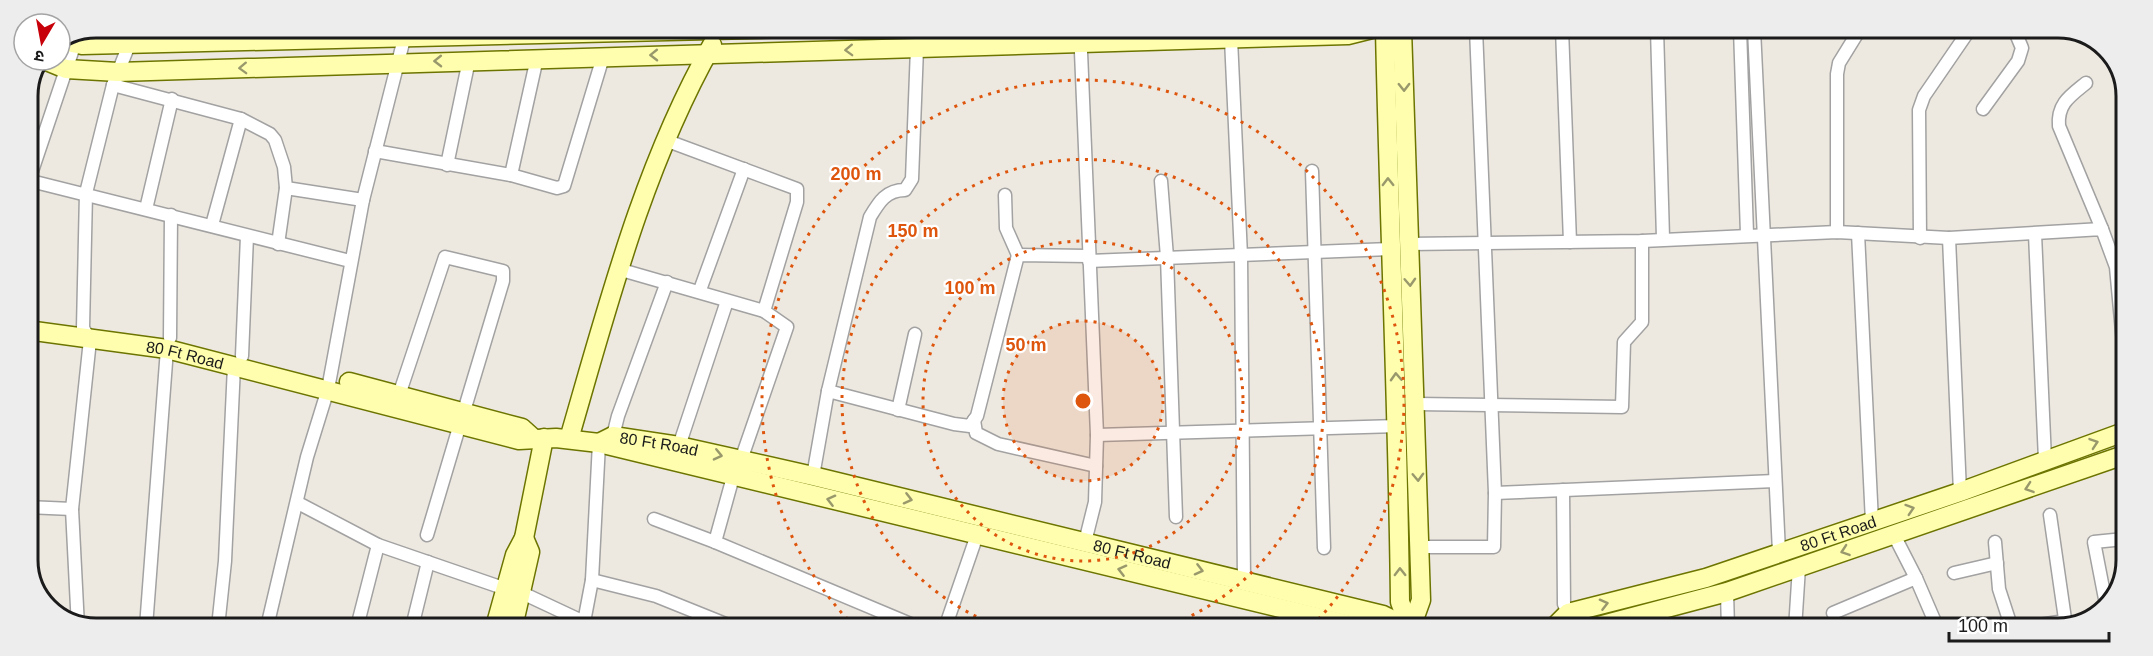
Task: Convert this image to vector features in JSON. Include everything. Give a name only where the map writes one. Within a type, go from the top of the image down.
[{"type":"main road","points":[[569,439],[618,269],[665,141],[717,38]]},
{"type":"main road","points":[[72,70],[116,79],[399,62],[916,48],[1053,38]]},
{"type":"main road","points":[[1181,38],[1260,38]]},
{"type":"main road","points":[[1386,38],[1399,247],[1416,405],[1421,600],[1414,618]]},
{"type":"main road","points":[[1402,38],[1398,426],[1400,602],[1406,618]]},
{"type":"main road","name":"80 Ft Road","points":[[38,321],[86,334]]},
{"type":"main road","name":"80 Ft Road","points":[[38,331],[169,343],[462,418],[522,428],[538,438]]},
{"type":"main road","name":"80 Ft Road","points":[[329,383],[399,395],[462,418]]},
{"type":"main road","name":"80 Ft Road","points":[[1568,613],[1706,578],[1960,492],[2116,435]]},
{"type":"main road","points":[[499,618],[530,552],[524,538],[538,438],[606,440]]},
{"type":"main road","name":"80 Ft Road","points":[[606,440],[679,446],[813,476],[1389,618]]},
{"type":"main road","name":"80 Ft Road","points":[[606,440],[733,477],[1321,618]]},
{"type":"main road","name":"80 Ft Road","points":[[1629,618],[1727,592],[2116,458]]},
{"type":"main road","points":[[513,590],[513,618]]},
{"type":"main road","points":[[1563,618],[1568,613]]},
{"type":"street","points":[[77,616],[72,508],[86,334],[86,193],[116,79],[133,38]]},
{"type":"street","points":[[269,618],[307,457],[329,383],[363,200],[405,38]]},
{"type":"street","points":[[1080,38],[1097,435],[1095,501],[1085,542]]},
{"type":"street","points":[[1420,547],[1494,547],[1495,493],[1476,38]]},
{"type":"street","points":[[1562,38],[1570,242]]},
{"type":"street","points":[[1657,38],[1663,238]]},
{"type":"street","points":[[1740,38],[1747,234]]},
{"type":"street","points":[[1754,38],[1779,552]]},
{"type":"street","points":[[1837,232],[1837,74],[1839,63],[1854,38]]},
{"type":"street","points":[[1920,238],[1919,110],[1924,96],[1964,38]]},
{"type":"street","points":[[1983,109],[2018,61],[2022,48],[2018,38]]},
{"type":"street","points":[[1231,39],[1241,256],[1244,581]]},
{"type":"street","points":[[813,476],[828,391],[870,217],[884,196],[896,190],[905,190],[912,179],[916,48]]},
{"type":"street","points":[[375,151],[511,175],[557,188],[564,186],[603,57]]},
{"type":"street","points":[[511,175],[537,58]]},
{"type":"street","points":[[447,165],[469,60]]},
{"type":"street","points":[[38,151],[65,72]]},
{"type":"street","points":[[116,79],[172,99],[241,119],[270,134],[275,140],[284,167],[286,188],[278,244]]},
{"type":"street","points":[[2086,83],[2063,102],[2058,114],[2059,126],[2115,265]]},
{"type":"street","points":[[146,210],[172,99]]},
{"type":"street","points":[[212,225],[241,119]]},
{"type":"street","points":[[665,141],[797,189],[797,202],[764,311]]},
{"type":"street","points":[[700,290],[744,169]]},
{"type":"street","points":[[1312,171],[1317,253],[1324,548]]},
{"type":"street","points":[[1161,181],[1167,257],[1176,517]]},
{"type":"street","points":[[38,182],[350,261]]},
{"type":"street","points":[[286,188],[363,200]]},
{"type":"street","points":[[828,391],[954,424],[970,426],[974,420],[1018,255],[1006,228],[1005,195]]},
{"type":"street","points":[[147,618],[169,343],[171,215]]},
{"type":"street","points":[[1018,255],[1088,258],[1241,256],[1486,243],[1642,241],[1747,234],[1765,236],[1837,232],[1949,238],[2103,230]]},
{"type":"street","points":[[1858,233],[1872,522]]},
{"type":"street","points":[[2035,234],[2045,460]]},
{"type":"street","points":[[219,618],[225,561],[247,236]]},
{"type":"street","points":[[1949,238],[1960,492]]},
{"type":"street","points":[[1416,405],[1622,407],[1624,342],[1641,322],[1642,241]]},
{"type":"street","points":[[399,395],[445,257],[486,265],[503,271],[502,281],[427,535]]},
{"type":"street","points":[[618,269],[700,290],[727,301],[764,311],[787,327],[741,460]]},
{"type":"street","points":[[585,618],[592,580],[606,440],[618,416],[668,282]]},
{"type":"street","points":[[679,446],[727,301]]},
{"type":"street","points":[[898,410],[915,334]]},
{"type":"street","points":[[974,420],[976,433],[998,444],[1096,466]]},
{"type":"street","points":[[1097,435],[1398,426]]},
{"type":"street","points":[[715,542],[733,477]]},
{"type":"street","points":[[1495,493],[1775,481]]},
{"type":"street","points":[[1563,490],[1564,604],[1568,613]]},
{"type":"street","points":[[298,503],[378,544],[513,590],[575,618]]},
{"type":"street","points":[[38,507],[72,508]]},
{"type":"street","points":[[2050,515],[2064,618]]},
{"type":"street","points":[[654,519],[896,618]]},
{"type":"street","points":[[1894,534],[1933,618]]},
{"type":"street","points":[[948,618],[977,535]]},
{"type":"street","points":[[2104,595],[2094,542],[2116,540]]},
{"type":"street","points":[[1995,542],[1999,589],[2008,618]]},
{"type":"street","points":[[359,618],[378,544]]},
{"type":"street","points":[[414,618],[428,562]]},
{"type":"street","points":[[1954,573],[1997,563]]},
{"type":"street","points":[[1797,618],[1799,567]]},
{"type":"street","points":[[1833,613],[1916,578]]},
{"type":"street","points":[[592,580],[656,596],[711,618]]},
{"type":"street","points":[[1727,592],[1728,618]]}]
